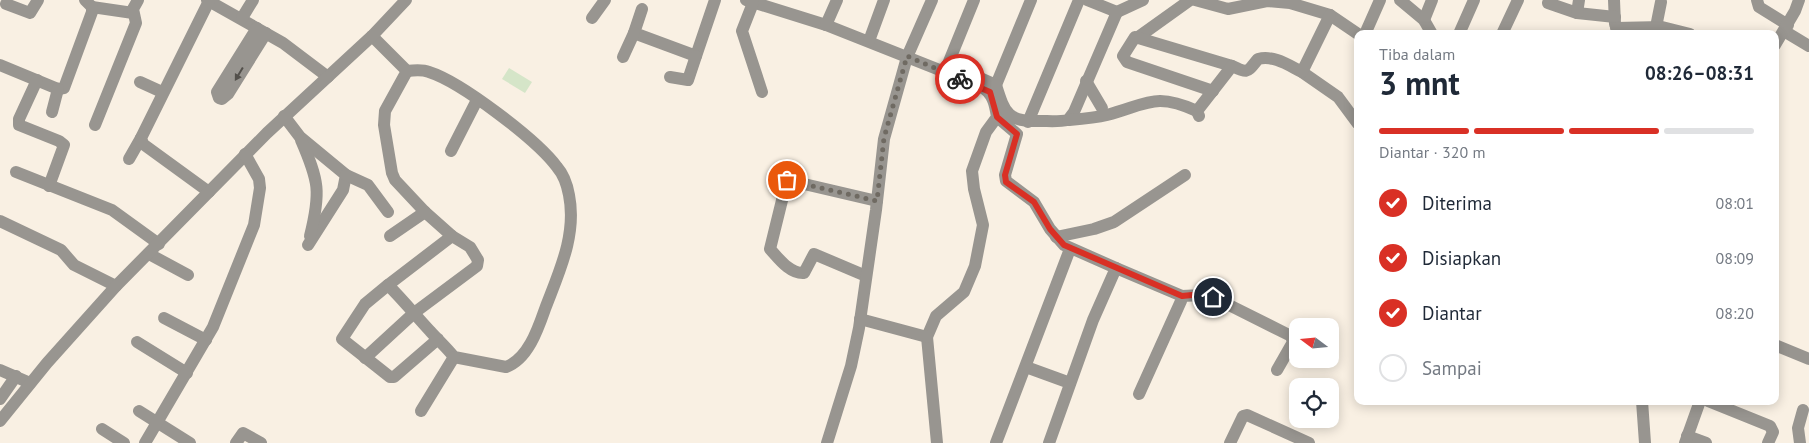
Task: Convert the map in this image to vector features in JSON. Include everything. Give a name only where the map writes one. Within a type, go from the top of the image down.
[{"type":"street","points":[[6,4],[30,13],[38,0]]},
{"type":"street","points":[[95,125],[136,23],[133,13],[138,0]]},
{"type":"street","points":[[242,18],[253,0]]},
{"type":"street","points":[[0,421],[27,387],[116,286],[284,116],[372,36],[406,0]]},
{"type":"street","points":[[592,18],[605,0]]},
{"type":"street","points":[[670,77],[688,80],[715,0]]},
{"type":"street","points":[[826,25],[837,0]]},
{"type":"street","points":[[869,41],[884,0]]},
{"type":"street","points":[[827,443],[851,366],[860,319],[884,138],[907,56],[932,0]]},
{"type":"street","points":[[951,65],[974,0]]},
{"type":"street","points":[[951,65],[983,0]]},
{"type":"street","points":[[996,84],[1031,0]]},
{"type":"street","points":[[1028,122],[1079,0]]},
{"type":"street","points":[[1087,0],[1117,12]]},
{"type":"street","points":[[1068,120],[1074,112],[1117,12],[1143,0]]},
{"type":"street","points":[[1190,0],[1137,38],[1133,38],[1123,56],[1124,59],[1213,91]]},
{"type":"street","points":[[1195,0],[1209,2],[1228,9],[1257,2],[1290,2],[1330,15],[1354,31]]},
{"type":"street","points":[[1367,30],[1380,0]]},
{"type":"street","points":[[1400,0],[1424,20],[1430,30]]},
{"type":"street","points":[[1424,20],[1432,0]]},
{"type":"street","points":[[1461,30],[1474,0]]},
{"type":"street","points":[[1504,30],[1518,0]]},
{"type":"street","points":[[1614,0],[1615,26]]},
{"type":"street","points":[[1757,0],[1758,7],[1809,46]]},
{"type":"street","points":[[1779,39],[1799,0]]},
{"type":"street","points":[[129,159],[208,1],[242,18],[299,54],[328,77]]},
{"type":"street","points":[[762,92],[742,31],[755,2],[869,41],[985,89],[992,98],[997,117],[1017,134],[1005,175],[1006,182],[1034,202],[1056,237],[1070,249],[1182,296],[1202,294],[1213,297],[1291,336],[1293,342],[1277,370]]},
{"type":"street","points":[[1656,27],[1661,2]]},
{"type":"street","points":[[1548,3],[1578,6],[1615,26],[1656,27],[1671,30]]},
{"type":"street","points":[[0,65],[58,89],[64,88],[90,20],[88,4],[133,13]]},
{"type":"street","points":[[623,57],[642,9]]},
{"type":"street","points":[[1302,72],[1330,15]]},
{"type":"street","points":[[253,43],[261,30]]},
{"type":"street","points":[[634,33],[696,56]]},
{"type":"street","points":[[372,36],[407,71],[428,71],[477,100],[514,126],[556,166],[566,180],[569,195],[570,234],[562,267],[537,330],[514,364],[506,367],[454,357],[388,285]]},
{"type":"street","points":[[1137,38],[1247,71],[1251,70],[1258,58],[1276,59],[1302,72],[1338,97],[1354,119]]},
{"type":"street","points":[[951,65],[996,84],[1009,115],[1014,119],[1028,122],[1105,116],[1160,100],[1178,102],[1198,113],[1232,66]]},
{"type":"street","points":[[365,358],[414,314],[477,266],[477,256],[470,247],[452,236],[395,180],[384,125],[387,104],[407,71]]},
{"type":"street","points":[[37,80],[19,119],[19,125],[59,141],[64,145],[49,186]]},
{"type":"street","points":[[140,82],[162,92]]},
{"type":"street","points":[[1086,82],[1102,108]]},
{"type":"street","points":[[52,112],[58,89]]},
{"type":"street","points":[[451,151],[477,100]]},
{"type":"street","points":[[284,116],[300,137],[346,175],[368,185],[388,212]]},
{"type":"street","points":[[937,443],[927,337],[936,316],[964,292],[975,266],[983,225],[974,189],[972,170],[986,132],[997,117]]},
{"type":"street","points":[[300,137],[317,184],[318,203],[308,245],[343,190],[346,175]]},
{"type":"street","points":[[141,138],[143,144],[208,192]]},
{"type":"street","points":[[145,443],[206,340],[218,315],[257,211],[260,197],[259,179],[246,154]]},
{"type":"street","points":[[16,172],[112,210],[159,244]]},
{"type":"street","points":[[1056,237],[1094,229],[1114,222],[1185,176]]},
{"type":"street","points":[[866,276],[814,254],[807,270],[802,274],[786,266],[770,249],[787,180],[877,201]]},
{"type":"street","points":[[390,236],[426,212]]},
{"type":"street","points":[[0,221],[61,250],[74,265],[116,286]]},
{"type":"street","points":[[438,339],[394,377],[388,375],[342,339],[365,304],[452,236]]},
{"type":"street","points":[[996,443],[1070,249]]},
{"type":"street","points":[[149,254],[188,275]]},
{"type":"street","points":[[1049,443],[1093,320],[1116,268]]},
{"type":"street","points":[[1139,394],[1182,296]]},
{"type":"street","points":[[164,318],[206,340]]},
{"type":"street","points":[[860,319],[927,337]]},
{"type":"street","points":[[137,342],[187,373]]},
{"type":"street","points":[[1779,347],[1809,359]]},
{"type":"street","points":[[421,411],[454,357]]},
{"type":"street","points":[[1026,367],[1070,383]]},
{"type":"street","points":[[0,370],[27,387]]},
{"type":"street","points":[[0,378],[14,380]]},
{"type":"street","points":[[0,398],[14,380]]},
{"type":"street","points":[[1642,405],[1645,443]]},
{"type":"street","points":[[1699,405],[1686,440],[1706,443]]},
{"type":"street","points":[[1718,405],[1770,426],[1773,432],[1768,443]]},
{"type":"street","points":[[1800,443],[1798,428],[1803,410]]},
{"type":"street","points":[[139,411],[190,443]]},
{"type":"street","points":[[1230,443],[1243,416],[1247,414],[1309,443]]},
{"type":"street","points":[[102,429],[124,443]]},
{"type":"street","points":[[1276,443],[1282,431]]},
{"type":"street","points":[[236,443],[243,433],[261,443]]},
{"type":"green space","points":[[509,68],[532,82],[525,93],[502,79]]},
{"type":"way so far","points":[[787,180],[877,201],[884,138],[892,103],[907,56],[960,79]]},
{"type":"route","points":[[960,79],[980,86],[990,92],[997,117],[1009,125],[1017,134],[1005,175],[1006,182],[1034,202],[1050,229],[1064,245],[1182,296],[1202,294],[1213,297]]}]
